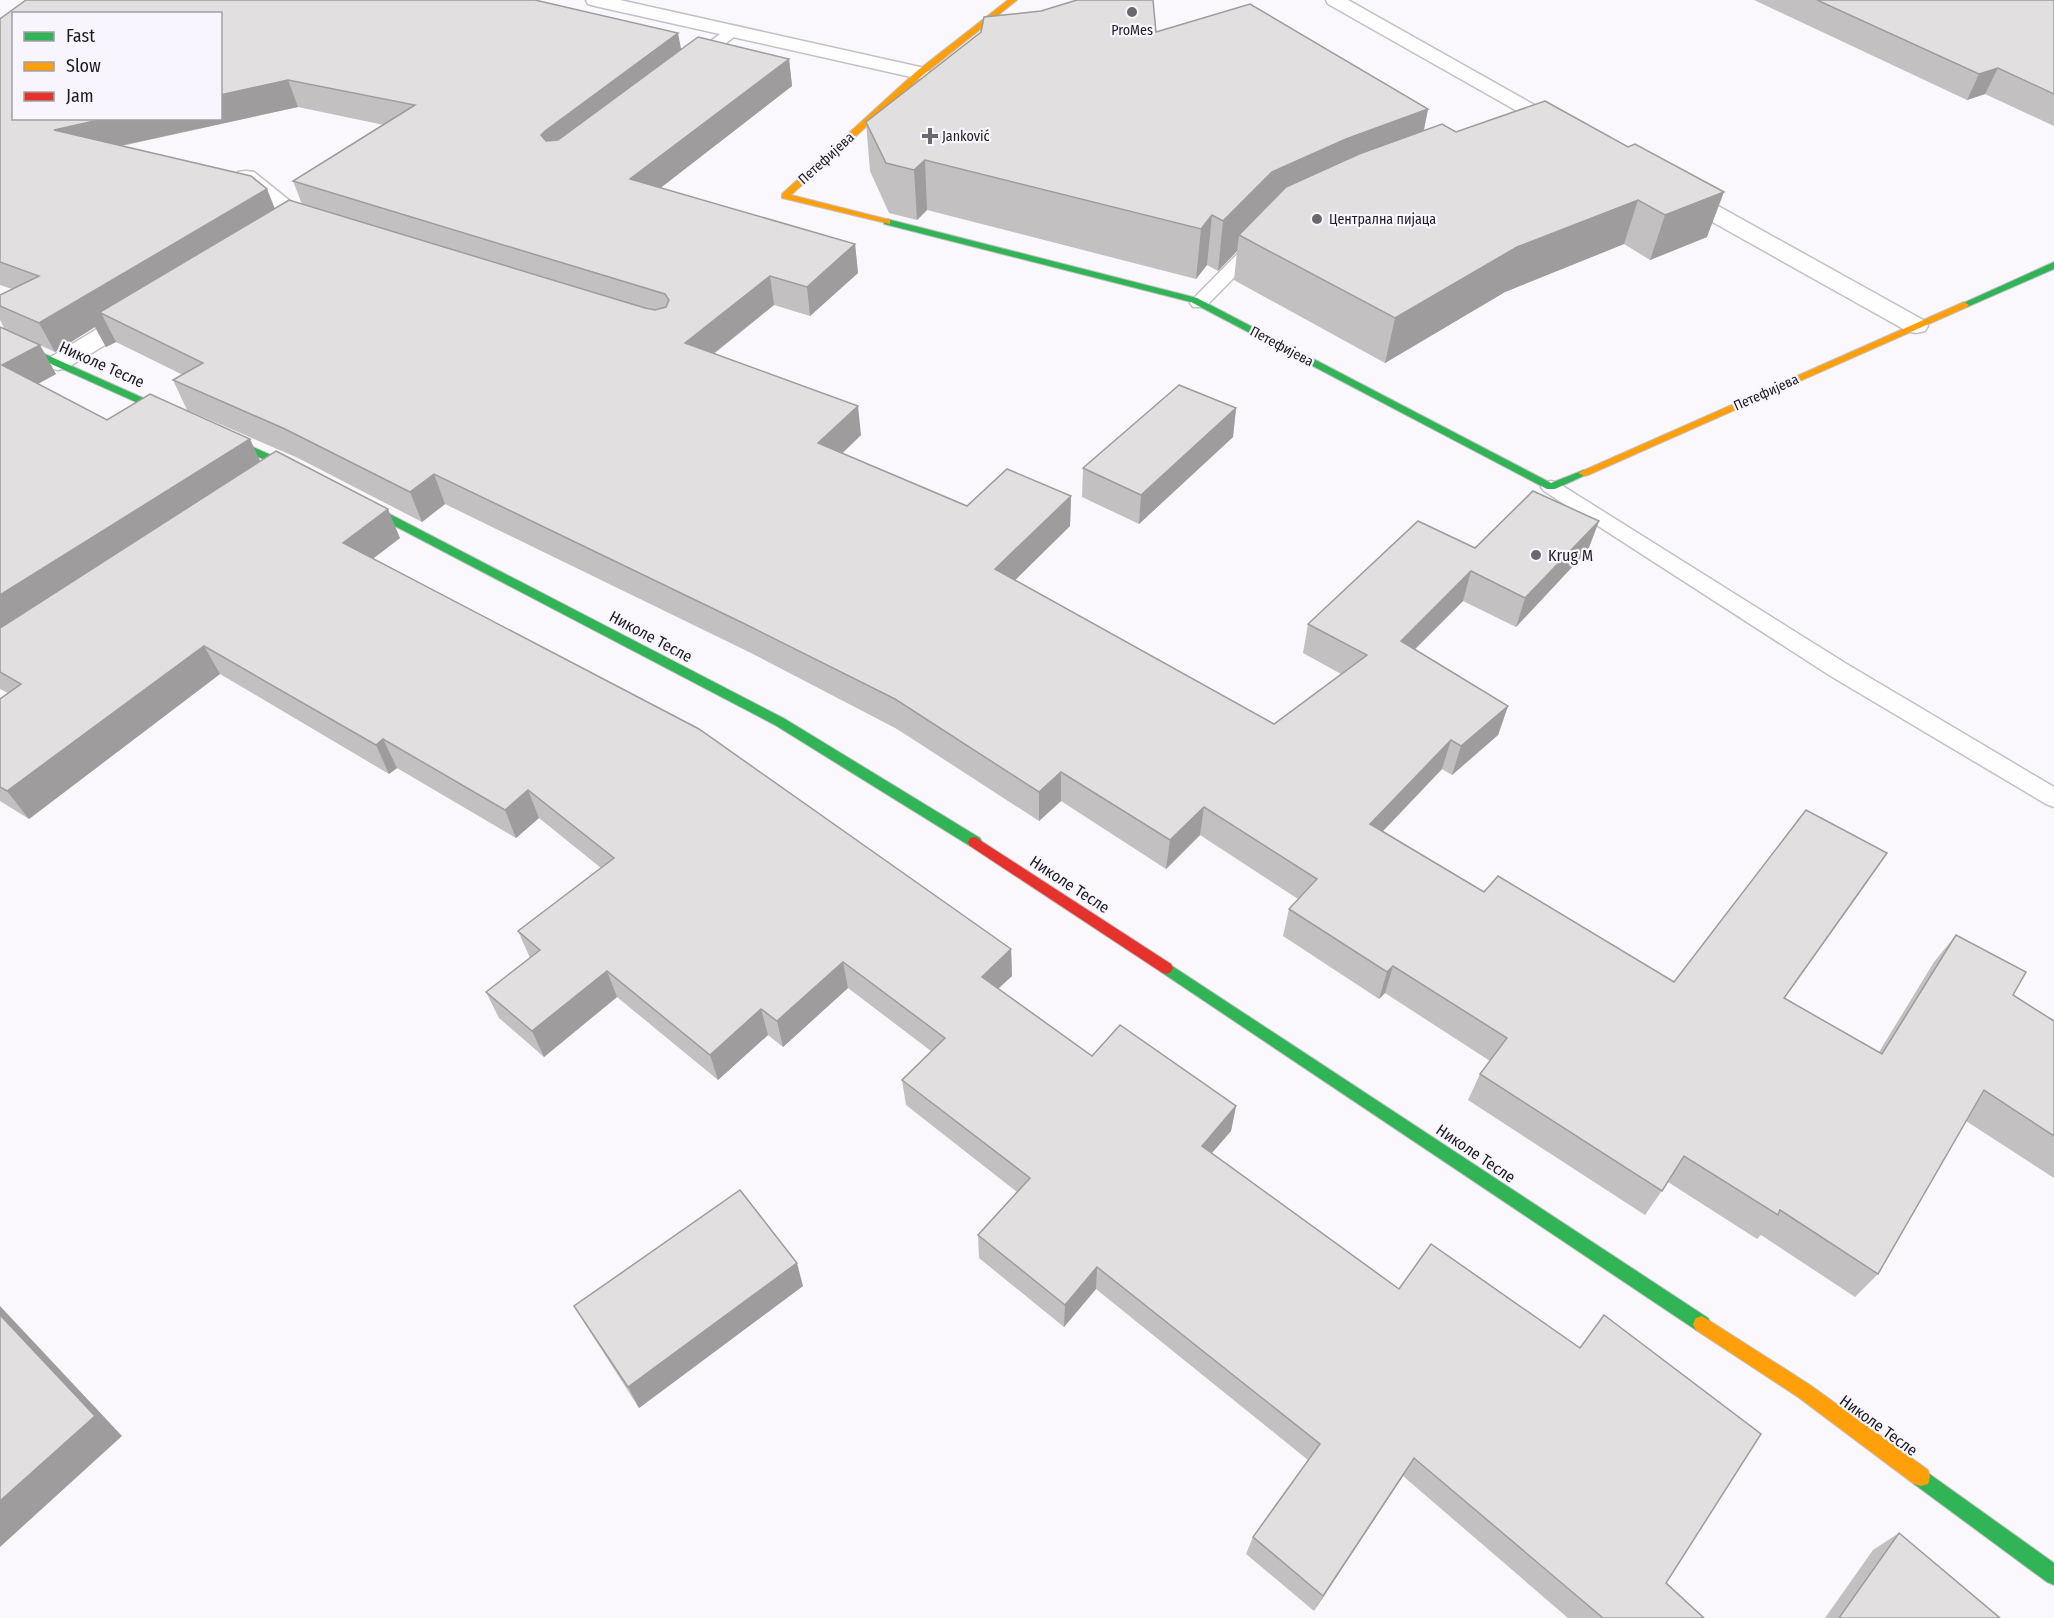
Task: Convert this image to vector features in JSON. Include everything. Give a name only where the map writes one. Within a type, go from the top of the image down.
[{"type":"street","points":[[595,0],[920,72]]},
{"type":"street","name":"Петефијева","points":[[1012,0],[920,72],[785,196],[1199,303],[1551,487],[2054,265]]},
{"type":"street","points":[[1335,0],[1535,121],[1585,141]]},
{"type":"street","points":[[246,177],[287,224],[343,232]]},
{"type":"street","points":[[1658,182],[1916,326]]},
{"type":"street","points":[[58,363],[158,303]]},
{"type":"street","name":"Николе Тесле","points":[[0,337],[320,482]]},
{"type":"street","points":[[258,485],[288,466]]},
{"type":"street","name":"Николе Тесле","points":[[341,493],[780,722],[991,852],[1804,1391],[2054,1575]]},
{"type":"lane","points":[[681,70],[734,31]]},
{"type":"lane","points":[[1199,303],[1266,235]]},
{"type":"lane","points":[[1551,487],[1837,669],[2054,798]]},
{"type":"building","points":[[26,0],[535,0],[678,33],[545,131],[541,135],[546,141],[558,140],[698,37],[789,59],[630,179],[855,244],[807,287],[770,276],[685,343],[858,406],[818,443],[967,506],[1007,469],[1071,496],[995,569],[1274,724],[1367,655],[1308,624],[1418,521],[1475,548],[1533,491],[1599,521],[1525,598],[1471,571],[1401,641],[1508,706],[1461,746],[1451,740],[1370,824],[1484,892],[1498,876],[1674,982],[1806,810],[1887,853],[1784,998],[1882,1054],[1956,935],[2026,972],[2013,995],[2054,1021],[2054,1136],[1984,1090],[1878,1274],[1780,1210],[1778,1215],[1684,1156],[1662,1191],[1480,1074],[1507,1038],[1393,966],[1387,972],[1289,909],[1317,879],[1204,807],[1170,840],[1061,772],[1039,792],[895,699],[434,474],[410,492],[285,429],[173,380],[203,363],[101,313],[90,318],[289,200],[645,308],[655,310],[666,307],[669,300],[665,294],[293,181],[415,105],[288,80],[222,95],[222,12],[12,12],[12,120],[99,120],[54,130],[251,176],[267,189],[39,323],[0,306],[0,295],[39,276],[0,262],[0,19]]},
{"type":"building","points":[[1077,0],[1153,0],[1156,32],[1250,4],[1428,109],[1346,139],[1272,172],[1223,221],[1212,215],[1201,229],[925,160],[914,170],[886,163],[866,122],[981,32],[984,17],[1041,11]]},
{"type":"building","points":[[1817,0],[2054,0],[2054,94],[1998,68],[1979,74]]},
{"type":"building","points":[[1545,101],[1628,147],[1635,144],[1724,192],[1665,215],[1638,200],[1517,247],[1395,318],[1239,235],[1286,187],[1359,154],[1442,124],[1456,132]]},
{"type":"building","points":[[0,327],[40,345],[2,365],[107,420],[150,394],[250,439],[0,595]]},
{"type":"building","points":[[1179,385],[1236,408],[1141,495],[1083,468]]},
{"type":"building","points":[[276,451],[388,509],[343,543],[699,729],[1011,949],[982,977],[1092,1056],[1120,1025],[1236,1106],[1202,1146],[1399,1289],[1431,1244],[1580,1348],[1604,1315],[1761,1434],[1666,1583],[1704,1618],[1603,1618],[1414,1458],[1323,1596],[1253,1537],[1320,1444],[1097,1267],[1065,1305],[978,1235],[1030,1178],[902,1080],[945,1038],[843,962],[777,1021],[761,1009],[710,1055],[607,971],[532,1031],[486,992],[540,950],[518,931],[614,858],[528,790],[505,810],[383,739],[376,745],[204,646],[7,791],[0,787],[0,699],[21,684],[0,672],[0,628]]},
{"type":"building","points":[[740,1190],[797,1263],[628,1387],[574,1306]]},
{"type":"building","points":[[0,1315],[95,1416],[0,1501]]},
{"type":"building","points":[[1899,1533],[2000,1618],[1839,1618]]},
{"type":"traffic: fast","points":[[887,222],[1194,300],[1551,487],[1584,473]]},
{"type":"traffic: fast","points":[[1964,305],[2054,265]]},
{"type":"traffic: fast","points":[[0,337],[307,475]]},
{"type":"traffic: fast","points":[[353,499],[780,722],[975,842]]},
{"type":"traffic: fast","points":[[1166,968],[1702,1324]]},
{"type":"traffic: fast","points":[[1921,1477],[2054,1575]]},
{"type":"traffic: slow","points":[[887,222],[785,196],[920,73],[1013,0]]},
{"type":"traffic: slow","points":[[1584,473],[1964,305]]},
{"type":"traffic: slow","points":[[1702,1324],[1804,1391],[1921,1477]]},
{"type":"traffic: jam","points":[[975,842],[1166,968]]},
{"type":"place","name":"ProMes","points":[[1132,12]]},
{"type":"place","name":"Janković","points":[[930,136]]},
{"type":"place","name":"Централна пијаца","points":[[1317,219]]},
{"type":"place","name":"Krug M","points":[[1536,555]]}]
